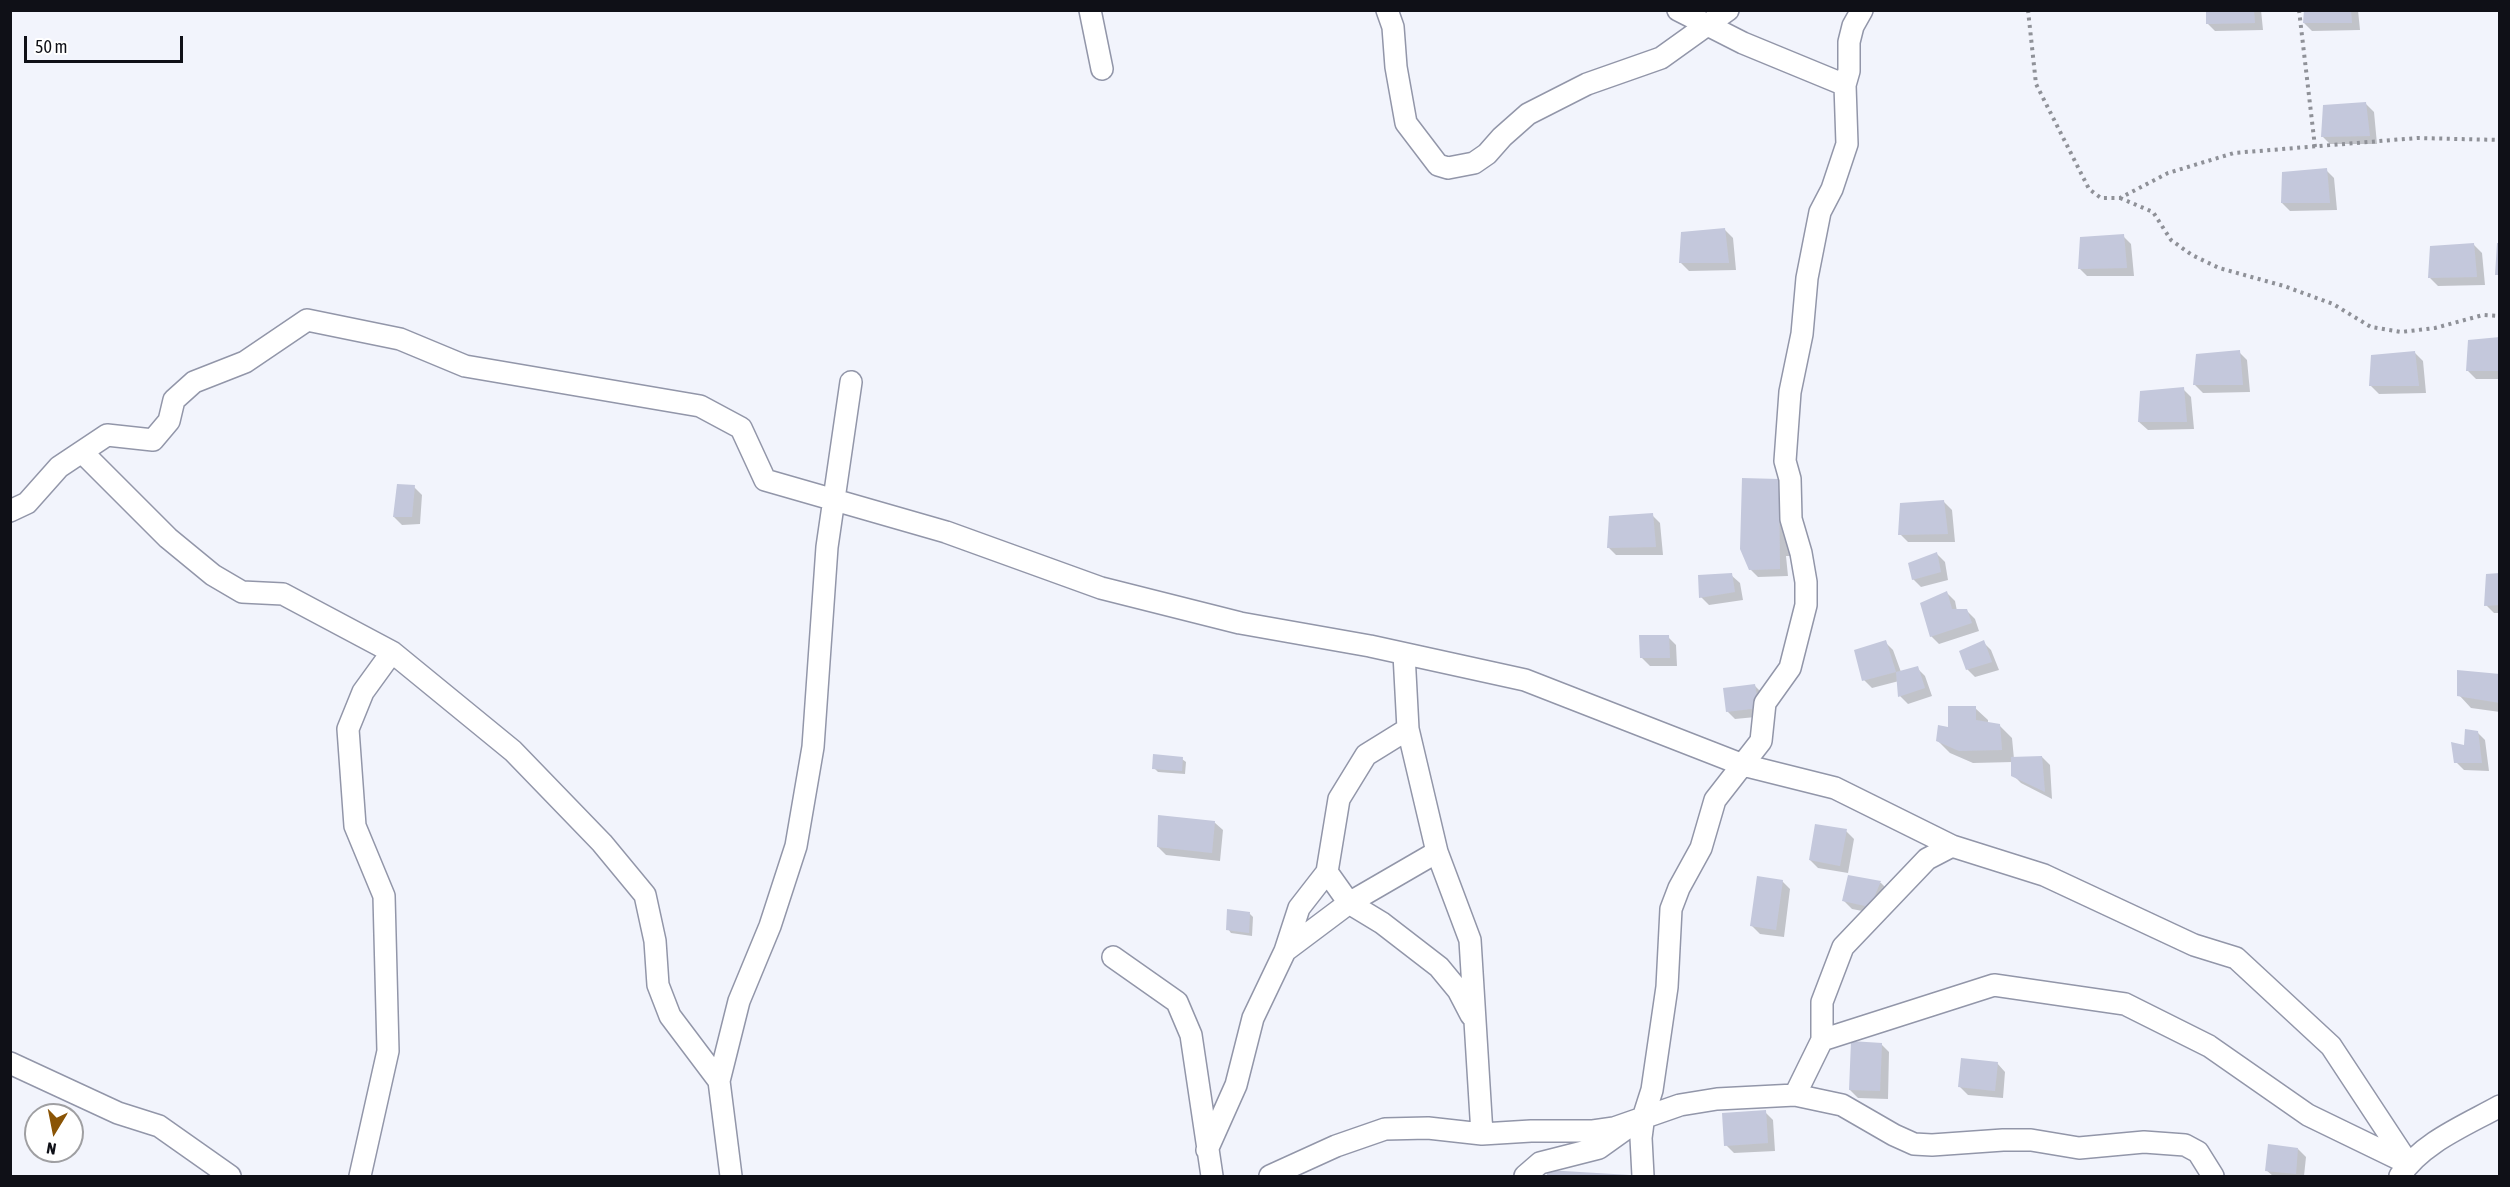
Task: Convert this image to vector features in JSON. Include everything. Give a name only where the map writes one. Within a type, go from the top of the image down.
[{"type":"street","points":[[1090,10],[1102,69]]},
{"type":"street","points":[[1387,10],[1393,27],[1396,67],[1406,123],[1438,165],[1448,168],[1474,163],[1487,154],[1528,114],[1587,84],[1661,58],[1728,10]]},
{"type":"street","points":[[1678,10],[1707,27],[1845,85]]},
{"type":"street","points":[[1643,1176],[1641,1138],[1644,1115],[1652,1090],[1667,987],[1671,909],[1679,888],[1701,848],[1715,800],[1761,741],[1765,703],[1790,668],[1806,605],[1806,582],[1801,553],[1791,519],[1790,479],[1785,461],[1790,392],[1802,334],[1807,278],[1820,212],[1832,189],[1847,144],[1845,85],[1849,71],[1849,42],[1853,26],[1862,10]]},
{"type":"street","points":[[10,511],[27,502],[59,467],[107,435],[153,440],[169,422],[174,400],[194,382],[245,362],[307,320],[400,339],[465,366],[700,406],[741,428],[765,480],[946,532],[1101,588],[1240,622],[1525,680],[1743,765],[1835,788],[1953,846],[2044,875],[2194,945],[2236,958],[2331,1046],[2404,1170]]},
{"type":"street","points":[[731,1176],[719,1081],[739,1001],[770,926],[796,846],[813,747],[827,547],[851,382]]},
{"type":"street","points":[[82,452],[168,538],[213,575],[242,592],[283,594],[392,652],[513,751],[602,843],[645,896],[655,941],[658,985],[670,1016],[719,1081]]},
{"type":"street","points":[[360,1176],[388,1051],[384,896],[355,826],[348,729],[363,692],[392,652]]},
{"type":"street","points":[[1404,654],[1408,729],[1437,852],[1470,940],[1482,1134]]},
{"type":"street","points":[[1207,1150],[1236,1085],[1253,1018],[1285,951],[1299,908],[1327,872],[1339,800],[1366,755],[1408,729]]},
{"type":"street","points":[[1795,1095],[1822,1040],[1822,1002],[1843,947],[1927,859],[1953,846]]},
{"type":"street","points":[[1285,951],[1349,903],[1437,852]]},
{"type":"street","points":[[1327,872],[1349,903],[1382,923],[1439,967],[1458,990],[1475,1023]]},
{"type":"street","points":[[1113,957],[1177,1002],[1191,1035],[1212,1176]]},
{"type":"street","points":[[1822,1040],[1994,985],[2125,1004],[2209,1046],[2308,1115],[2404,1170]]},
{"type":"street","points":[[10,1063],[118,1113],[159,1126],[230,1176]]},
{"type":"street","points":[[1270,1176],[1336,1146],[1385,1129],[1428,1128],[1482,1134],[1593,1131],[1614,1128],[1644,1115],[1680,1105],[1716,1099],[1795,1095],[1842,1105],[1914,1144],[2031,1140],[2079,1148],[2144,1142],[2185,1145],[2198,1152],[2213,1176]]},
{"type":"street","points":[[2404,1170],[2442,1139],[2499,1106]]},
{"type":"street","points":[[1526,1176],[1540,1163],[1599,1148],[1644,1115]]},
{"type":"path","points":[[2028,10],[2036,84],[2089,189],[2101,198],[2120,198],[2153,212],[2171,240],[2192,255],[2219,268],[2284,286],[2333,304],[2371,327],[2401,332],[2435,328],[2483,315],[2499,316]]},
{"type":"path","points":[[2299,10],[2315,147]]},
{"type":"path","points":[[2120,198],[2168,173],[2234,153],[2416,138],[2499,140]]},
{"type":"building","points":[[2206,10],[2254,10],[2255,23],[2206,24]]},
{"type":"building","points":[[2304,10],[2351,10],[2352,23],[2303,23]]},
{"type":"building","points":[[2366,102],[2370,136],[2321,137],[2323,105]]},
{"type":"building","points":[[2327,168],[2330,203],[2281,203],[2282,172]]},
{"type":"building","points":[[1725,228],[1729,263],[1679,263],[1681,232]]},
{"type":"building","points":[[2124,234],[2127,268],[2078,269],[2080,237]]},
{"type":"building","points":[[2474,243],[2477,277],[2428,278],[2430,246]]},
{"type":"building","points":[[2497,243],[2500,243],[2500,275],[2495,275]]},
{"type":"building","points":[[2500,337],[2500,371],[2466,371],[2468,340]]},
{"type":"building","points":[[2240,350],[2243,385],[2193,385],[2196,354]]},
{"type":"building","points":[[2415,351],[2419,386],[2369,386],[2371,355]]},
{"type":"building","points":[[2184,387],[2187,422],[2138,422],[2140,391]]},
{"type":"building","points":[[1742,478],[1779,479],[1780,569],[1749,570],[1740,549]]},
{"type":"building","points":[[397,484],[415,485],[412,517],[393,517]]},
{"type":"building","points":[[1944,500],[1948,534],[1898,535],[1900,503]]},
{"type":"building","points":[[1653,513],[1656,547],[1607,548],[1609,516]]},
{"type":"building","points":[[1937,552],[1941,572],[1912,580],[1908,563]]},
{"type":"building","points":[[1732,573],[1735,592],[1699,598],[1698,575]]},
{"type":"building","points":[[2500,573],[2500,605],[2484,606],[2486,574]]},
{"type":"building","points":[[1947,591],[1952,609],[1967,609],[1972,623],[1930,637],[1920,603]]},
{"type":"building","points":[[1639,635],[1669,635],[1670,658],[1640,658]]},
{"type":"building","points":[[1886,640],[1896,672],[1862,681],[1854,650]]},
{"type":"building","points":[[1984,640],[1992,662],[1966,670],[1959,651]]},
{"type":"building","points":[[1918,666],[1925,688],[1898,697],[1896,672]]},
{"type":"building","points":[[2457,670],[2500,674],[2500,703],[2457,696]]},
{"type":"building","points":[[1755,684],[1759,708],[1726,712],[1723,688]]},
{"type":"building","points":[[1948,706],[1976,706],[1976,720],[2000,724],[2002,750],[1959,751],[1936,741],[1938,725],[1948,727]]},
{"type":"building","points":[[2465,729],[2478,731],[2482,763],[2454,763],[2451,742],[2464,745]]},
{"type":"building","points":[[1153,754],[1183,757],[1182,771],[1152,769]]},
{"type":"building","points":[[2042,756],[2045,792],[2011,776],[2011,757]]},
{"type":"building","points":[[1158,815],[1215,821],[1212,853],[1157,847]]},
{"type":"building","points":[[1815,824],[1847,829],[1840,866],[1809,860]]},
{"type":"building","points":[[1848,875],[1881,881],[1870,907],[1842,901]]},
{"type":"building","points":[[1757,876],[1783,880],[1776,930],[1750,926]]},
{"type":"building","points":[[1227,909],[1250,912],[1249,933],[1226,930]]},
{"type":"building","points":[[1851,1041],[1882,1043],[1880,1091],[1849,1090]]},
{"type":"building","points":[[1961,1058],[1998,1062],[1995,1091],[1958,1087]]},
{"type":"building","points":[[1766,1110],[1768,1143],[1724,1146],[1722,1113]]},
{"type":"building","points":[[2268,1144],[2298,1148],[2296,1174],[2265,1171]]},
{"type":"building","points":[[1547,1170],[1630,1175],[1630,1176],[1547,1176]]}]
